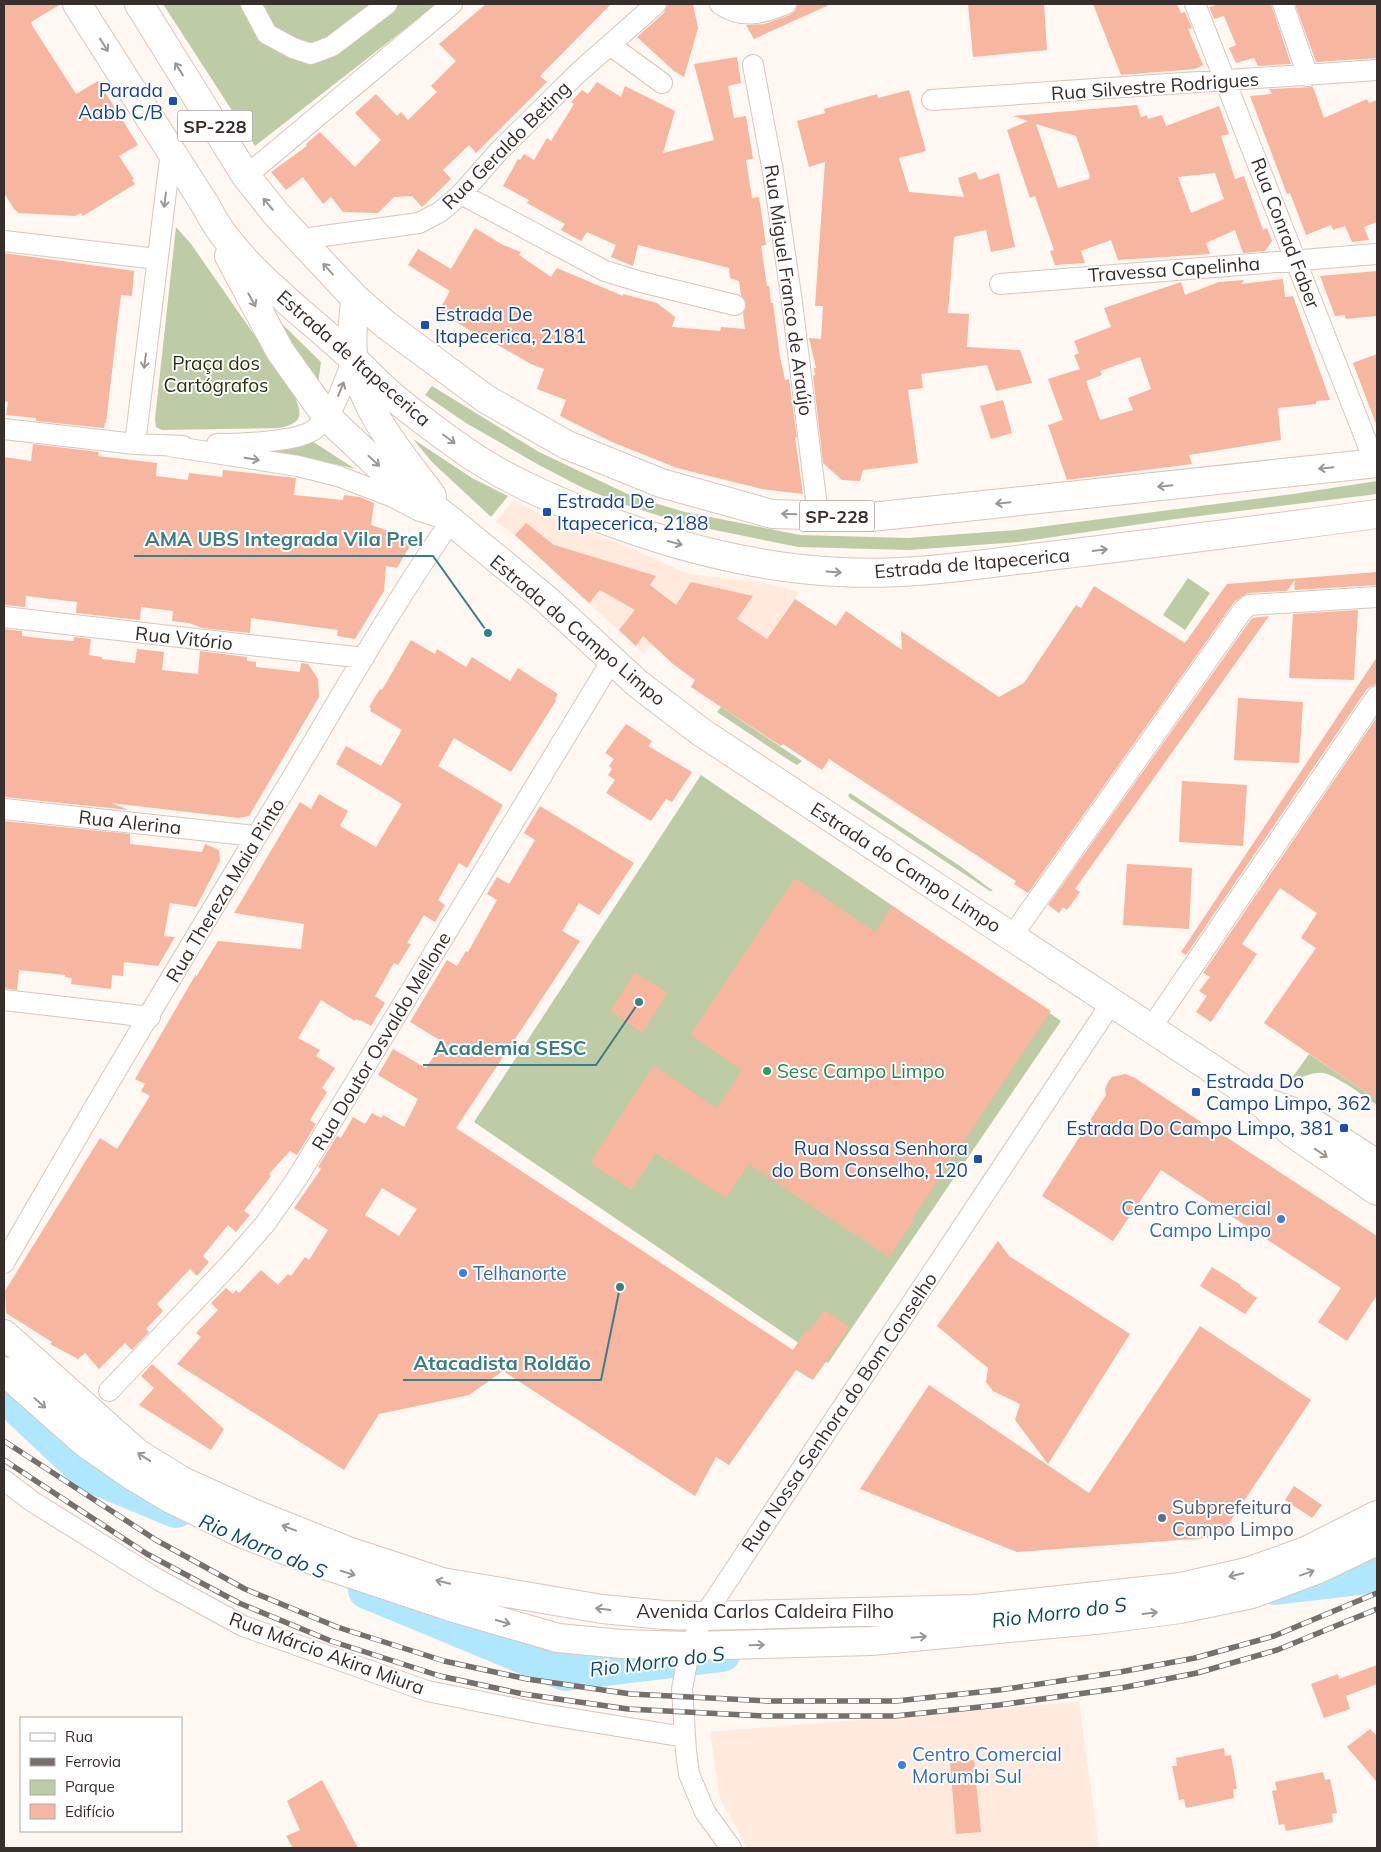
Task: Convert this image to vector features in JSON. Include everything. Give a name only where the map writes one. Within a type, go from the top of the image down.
[{"type":"main road","name":"Estrada de Itapecerica","points":[[78,4],[206,206],[215,225],[250,267],[396,399],[468,453],[542,494],[639,534],[749,562],[790,568],[840,572],[907,573],[1143,545],[1377,514]]},
{"type":"main road","name":"SP-228","points":[[139,4],[246,176],[278,215],[355,298],[386,325],[486,399],[567,446],[661,483],[772,514],[872,517],[1376,463]]},
{"type":"main road","name":"Estrada do Campo Limpo","points":[[215,225],[236,271],[280,351],[327,417],[382,468],[547,600],[638,684],[701,732],[1258,1099],[1291,1132],[1377,1190]]},
{"type":"main road","name":"Estrada do Campo Limpo","points":[[355,298],[353,359],[368,402],[384,432],[450,521]]},
{"type":"main road","points":[[1258,1099],[1299,1114],[1377,1164]]},
{"type":"main road","name":"Avenida Carlos Caldeira Filho","points":[[4,1334],[137,1453],[182,1481],[255,1514],[348,1551],[442,1582],[602,1609],[664,1615],[704,1616],[974,1609],[1180,1587],[1247,1572],[1306,1551],[1377,1515]]},
{"type":"main road","name":"Avenida Carlos Caldeira Filho","points":[[4,1370],[84,1442],[130,1475],[171,1499],[243,1534],[343,1572],[451,1607],[558,1638],[622,1644],[690,1646],[871,1641],[1007,1629],[1180,1609],[1252,1594],[1316,1570],[1377,1541]]},
{"type":"street","points":[[251,4],[267,34],[293,48],[311,54],[332,46],[387,4]]},
{"type":"street","points":[[246,176],[452,4]]},
{"type":"street","name":"Rua Geraldo Beting","points":[[302,239],[419,223],[440,212],[461,194],[500,151],[579,72],[656,4]]},
{"type":"street","points":[[720,4],[727,9],[760,14],[786,4]]},
{"type":"street","name":"Rua Conrad Faber","points":[[1195,4],[1376,463]]},
{"type":"street","points":[[1283,4],[1308,76]]},
{"type":"street","points":[[610,45],[662,82]]},
{"type":"street","name":"Rua Miguel Franco de Araújo","points":[[753,65],[773,172],[792,302],[818,516]]},
{"type":"street","name":"Rua Silvestre Rodrigues","points":[[932,100],[1226,82],[1377,70]]},
{"type":"street","points":[[135,444],[170,151]]},
{"type":"street","points":[[461,194],[606,271],[641,282],[735,305]]},
{"type":"street","points":[[4,241],[156,259]]},
{"type":"street","name":"Travessa Capelinha","points":[[1000,284],[1377,254]]},
{"type":"street","points":[[169,446],[246,443],[310,433],[327,417],[339,394],[353,359]]},
{"type":"street","points":[[4,429],[169,446],[298,466],[338,476],[393,498],[420,512],[450,521]]},
{"type":"street","name":"Rua Thereza Maia Pinto","points":[[4,1263],[256,836],[450,521]]},
{"type":"street","points":[[1012,936],[1243,610],[1249,605],[1377,597]]},
{"type":"street","name":"Rua Vitório","points":[[4,617],[364,658]]},
{"type":"street","name":"Rua Doutor Osvaldo Mellone","points":[[109,1391],[231,1263],[265,1224],[296,1180],[612,660]]},
{"type":"street","points":[[1151,1028],[1377,696]]},
{"type":"street","name":"Rua Alerina","points":[[4,809],[256,836]]},
{"type":"street","points":[[4,1000],[150,1017]]},
{"type":"street","name":"Rua Nossa Senhora do Bom Conselho","points":[[731,1848],[705,1812],[689,1774],[682,1689],[690,1646],[704,1616],[1112,1002]]},
{"type":"street","name":"Rua Márcio Akira Miura","points":[[4,1480],[33,1502],[157,1579],[243,1626],[427,1691],[543,1714],[685,1737]]},
{"type":"shaded area","points":[[514,500],[535,512],[635,550],[689,574],[763,583],[799,592],[721,707],[691,687],[695,680],[673,664],[651,643],[644,654],[515,535],[496,522]]},
{"type":"shaded area","name":"Centro Comercial Morumbi Sul","points":[[1079,1702],[1099,1848],[747,1848],[720,1798],[710,1732]]},
{"type":"green space","points":[[163,4],[437,4],[255,146]]},
{"type":"green space","name":"Praça dos Cartógrafos","points":[[176,227],[191,244],[292,389],[299,414],[298,419],[288,426],[279,428],[162,430],[156,427],[155,419]]},
{"type":"green space","points":[[279,321],[321,362],[318,384],[279,325]]},
{"type":"green space","points":[[432,386],[539,452],[634,497],[685,512],[800,535],[908,538],[1016,530],[1293,494],[1377,481],[1377,494],[1175,519],[1019,542],[909,550],[798,547],[685,524],[623,504],[583,488],[466,423],[425,395]]},
{"type":"green space","points":[[413,439],[472,478],[508,496],[491,517],[432,462]]},
{"type":"green space","points":[[312,441],[355,469],[336,464],[249,451]]},
{"type":"green space","points":[[1188,578],[1210,593],[1185,630],[1163,615]]},
{"type":"green space","points":[[721,707],[802,761],[797,765],[787,759],[717,712]]},
{"type":"green space","name":"Sesc Campo Limpo","points":[[701,775],[1061,1021],[828,1363],[474,1122]]},
{"type":"green space","points":[[850,793],[960,866],[993,891],[990,891],[851,799],[848,796]]},
{"type":"green space","points":[[1309,1054],[1377,1100],[1377,1105],[1343,1082],[1323,1073],[1292,1078]]},
{"type":"building","points":[[4,4],[61,4],[31,22],[33,27],[76,94],[98,81],[138,145],[119,156],[134,179],[132,180],[135,184],[83,216],[81,213],[75,216],[19,213],[14,209],[4,193]]},
{"type":"building","points":[[486,4],[611,4],[540,76],[547,82],[476,153],[469,145],[443,170],[451,179],[422,207],[412,196],[394,197],[378,213],[343,212],[331,197],[323,204],[303,177],[286,190],[271,172],[307,146],[306,144],[320,132],[355,167],[381,140],[355,113],[376,94],[397,116],[401,112],[408,120],[437,92],[431,86],[456,61],[439,44]]},
{"type":"building","points":[[668,4],[693,4],[698,28],[684,77],[674,71],[637,37],[664,13]]},
{"type":"building","points":[[798,4],[831,4],[754,39],[746,25],[764,24],[790,15],[795,11]]},
{"type":"building","points":[[968,4],[1044,4],[1047,50],[973,57]]},
{"type":"building","points":[[1093,4],[1177,4],[1181,13],[1185,12],[1192,28],[1188,29],[1203,65],[1195,69],[1121,75]]},
{"type":"building","points":[[1220,4],[1271,4],[1291,64],[1258,66],[1254,58],[1236,63],[1229,48],[1236,45],[1224,16],[1214,19],[1209,7]]},
{"type":"building","points":[[1295,4],[1377,4],[1377,58],[1316,62]]},
{"type":"building","points":[[737,57],[741,83],[728,86],[734,118],[746,116],[753,159],[746,160],[752,198],[759,197],[766,245],[761,246],[767,286],[769,286],[771,303],[773,303],[780,357],[785,380],[789,379],[803,494],[762,489],[677,468],[612,442],[560,416],[566,400],[537,389],[544,369],[531,364],[489,340],[488,342],[439,311],[450,291],[408,265],[418,249],[451,269],[475,228],[503,245],[521,252],[519,255],[551,277],[557,268],[623,296],[623,294],[657,303],[675,317],[672,327],[720,331],[721,327],[745,329],[743,313],[746,308],[746,302],[741,295],[739,281],[730,278],[729,268],[638,245],[633,266],[611,257],[616,245],[587,232],[581,241],[561,230],[565,224],[527,203],[529,200],[503,186],[518,159],[520,160],[524,154],[534,160],[547,138],[551,141],[574,104],[571,102],[582,90],[588,94],[597,82],[621,97],[625,86],[675,111],[663,153],[714,140],[694,64]]},
{"type":"building","points":[[1313,87],[1324,118],[1367,99],[1369,103],[1377,100],[1377,222],[1364,227],[1369,240],[1352,242],[1345,226],[1333,230],[1331,225],[1306,235],[1290,193],[1287,194],[1250,96],[1272,94],[1269,89]]},
{"type":"building","points":[[909,90],[926,151],[899,158],[909,192],[964,197],[958,178],[976,172],[979,180],[999,173],[1015,247],[991,252],[986,230],[954,237],[948,313],[969,314],[967,347],[1020,350],[1032,383],[996,391],[987,365],[921,374],[923,388],[908,390],[918,463],[863,470],[860,481],[842,480],[823,463],[813,376],[815,375],[814,368],[816,368],[809,338],[821,339],[823,306],[815,306],[825,162],[809,167],[797,121],[825,113],[824,109],[877,94],[878,98]]},
{"type":"building","points":[[1137,105],[1141,117],[1147,115],[1148,119],[1162,115],[1166,126],[1219,106],[1229,134],[1221,136],[1235,179],[1244,176],[1263,230],[1267,228],[1272,241],[1265,251],[1243,253],[1235,230],[1206,243],[1210,254],[1118,260],[1111,240],[1081,251],[1085,263],[1055,265],[1050,251],[1054,250],[1035,196],[1030,198],[1007,130],[1028,121],[1013,116]],"holes":[[[1036,124],[1076,136],[1090,176],[1089,179],[1058,188]],[[1215,173],[1224,199],[1191,213],[1178,177]]]},
{"type":"building","points":[[4,253],[134,271],[132,296],[121,295],[104,428],[36,421],[36,418],[6,415],[8,402],[4,401]]},
{"type":"building","points":[[1377,271],[1377,316],[1346,319],[1345,315],[1335,316],[1320,276]]},
{"type":"building","points":[[1283,279],[1285,297],[1293,296],[1330,400],[1316,401],[1316,404],[1278,408],[1281,440],[1189,455],[1192,464],[1067,480],[1048,425],[1063,420],[1048,379],[1080,369],[1074,355],[1079,353],[1074,341],[1111,327],[1104,308],[1181,282],[1185,295],[1219,282],[1244,280],[1241,284]],"holes":[[[1140,357],[1151,389],[1128,398],[1133,410],[1100,420],[1086,381],[1102,375],[1100,371]]]},
{"type":"building","points":[[1377,354],[1377,424],[1376,424],[1353,363]]},
{"type":"building","points":[[1003,400],[1012,433],[991,439],[980,406]]},
{"type":"building","points":[[33,444],[99,452],[98,456],[157,463],[156,476],[188,480],[189,473],[222,477],[223,470],[296,478],[294,495],[343,500],[344,495],[360,497],[374,503],[371,525],[414,539],[397,568],[386,566],[384,591],[355,639],[337,636],[338,630],[251,618],[250,633],[202,628],[189,623],[172,621],[173,611],[141,607],[140,620],[76,613],[77,602],[26,596],[25,607],[4,605],[4,457],[31,461]]},
{"type":"building","points":[[526,523],[554,545],[656,576],[650,585],[676,605],[691,582],[753,596],[737,619],[767,639],[795,599],[836,626],[846,611],[902,650],[901,631],[999,697],[1024,683],[1076,605],[1081,608],[1094,586],[1185,643],[1227,584],[1377,572],[1377,585],[1294,590],[1295,580],[1287,591],[1248,593],[1235,601],[1028,893],[1014,884],[1016,881],[829,759],[822,770],[783,744],[781,746],[691,687],[695,680],[673,664],[643,636],[636,646],[619,630],[635,610],[600,590],[589,603],[515,535]]},
{"type":"building","points":[[1358,610],[1354,680],[1289,678],[1293,614]]},
{"type":"building","points":[[1269,616],[1075,889],[1080,892],[1067,910],[1063,907],[1059,913],[1048,905],[1252,618]]},
{"type":"building","points":[[4,629],[22,631],[22,636],[47,639],[74,641],[74,637],[91,639],[89,655],[102,657],[102,659],[135,663],[137,649],[164,652],[162,670],[198,674],[200,651],[247,657],[247,661],[256,662],[256,667],[300,672],[301,663],[308,664],[318,679],[319,697],[249,816],[239,818],[111,803],[129,810],[4,797]]},
{"type":"building","points":[[411,640],[435,654],[437,649],[466,667],[472,657],[510,681],[518,668],[558,694],[555,699],[556,701],[511,772],[454,738],[438,766],[503,805],[467,868],[459,863],[438,900],[445,905],[435,922],[424,915],[407,943],[411,944],[398,965],[394,963],[375,996],[385,1003],[371,1026],[360,1020],[356,1019],[355,1021],[321,1000],[298,1038],[320,1050],[316,1056],[335,1068],[322,1088],[327,1092],[310,1120],[316,1124],[297,1155],[290,1151],[269,1174],[271,1176],[244,1211],[250,1215],[236,1232],[228,1225],[203,1256],[209,1262],[197,1276],[190,1269],[157,1304],[163,1311],[146,1329],[149,1332],[132,1350],[125,1343],[99,1369],[85,1353],[78,1359],[50,1344],[52,1342],[6,1313],[5,1291],[100,1138],[117,1149],[150,1096],[141,1091],[145,1084],[135,1079],[196,974],[196,977],[218,941],[301,949],[304,924],[234,913],[300,802],[311,809],[319,794],[348,811],[340,826],[376,847],[402,804],[336,764],[346,746],[381,766],[402,730],[370,711],[371,708],[369,707],[380,689],[382,690]]},
{"type":"building","points":[[1377,657],[1377,684],[1367,689],[1186,955],[1181,952]]},
{"type":"building","points":[[1238,698],[1303,702],[1299,763],[1234,760]]},
{"type":"building","points":[[1377,717],[1377,1100],[1264,1023],[1316,948],[1301,938],[1317,913],[1280,888],[1242,944],[1257,954],[1211,1022],[1196,1012],[1207,996],[1199,991],[1210,977],[1203,973]]},
{"type":"building","points":[[626,724],[652,741],[648,746],[692,772],[672,802],[666,799],[651,821],[606,793],[615,780],[608,775],[612,769],[609,766],[614,759],[605,753]]},
{"type":"building","points":[[1182,781],[1247,785],[1243,846],[1179,842]]},
{"type":"building","points":[[540,806],[634,863],[599,915],[579,903],[562,931],[580,941],[456,1128],[793,1350],[807,1329],[810,1331],[825,1310],[850,1327],[813,1380],[796,1370],[729,1465],[716,1457],[695,1496],[503,1371],[469,1395],[379,1414],[344,1470],[177,1364],[201,1337],[196,1333],[218,1310],[211,1303],[226,1288],[233,1294],[236,1290],[239,1293],[261,1270],[278,1285],[288,1274],[291,1276],[305,1257],[309,1260],[328,1230],[294,1208],[321,1169],[318,1167],[337,1136],[341,1138],[353,1117],[365,1124],[372,1113],[381,1118],[383,1115],[404,1127],[418,1099],[378,1075],[393,1049],[426,1068],[443,1042],[410,1022],[447,960],[457,966],[466,951],[468,952],[497,900],[487,894],[497,877],[509,884],[535,840],[524,833]],"holes":[[[382,1188],[417,1209],[399,1236],[365,1215]]]},
{"type":"building","points":[[4,821],[130,834],[130,844],[202,852],[205,844],[219,850],[220,861],[196,907],[170,903],[164,936],[175,937],[158,966],[124,962],[123,976],[112,975],[111,989],[71,984],[72,978],[65,977],[65,975],[19,970],[17,990],[4,988]]},
{"type":"building","points":[[1127,864],[1192,868],[1189,929],[1123,925]]},
{"type":"building","points":[[795,878],[875,932],[892,906],[1051,1011],[889,1257],[749,1164],[726,1198],[656,1153],[631,1190],[590,1163],[654,1065],[717,1109],[742,1070],[690,1035]]},
{"type":"building","points":[[635,972],[668,993],[642,1033],[610,1011]]},
{"type":"building","name":"Centro Comercial Campo Limpo","points":[[1125,1074],[1135,1078],[1377,1236],[1377,1295],[1347,1341],[1318,1322],[1341,1288],[1161,1170],[1113,1241],[1042,1196],[1106,1095],[1105,1089],[1108,1082],[1112,1077]]},
{"type":"building","points":[[998,1241],[1009,1256],[1130,1334],[1048,1464],[1015,1420],[1020,1404],[993,1391],[986,1382],[988,1368],[937,1326]]},
{"type":"building","points":[[1212,1267],[1241,1285],[1257,1298],[1245,1314],[1200,1286]]},
{"type":"building","points":[[1200,1326],[1311,1400],[1220,1537],[1017,1552],[860,1489],[929,1385],[1089,1493]]},
{"type":"building","points":[[152,1364],[224,1429],[211,1450],[139,1405],[154,1388],[141,1376]]},
{"type":"building","points":[[1294,1486],[1322,1505],[1312,1518],[1285,1500]]},
{"type":"building","points":[[1377,1665],[1377,1684],[1346,1696],[1350,1709],[1324,1718],[1311,1684],[1338,1674],[1339,1679]]},
{"type":"building","points":[[1370,1729],[1377,1736],[1377,1782],[1347,1747]]},
{"type":"building","points":[[1224,1748],[1225,1756],[1231,1755],[1237,1789],[1233,1789],[1234,1798],[1186,1808],[1184,1799],[1179,1800],[1172,1766],[1177,1766],[1176,1758]]},
{"type":"building","points":[[974,1760],[981,1832],[956,1834],[950,1762]]},
{"type":"building","points":[[1323,1772],[1325,1780],[1330,1779],[1337,1813],[1332,1814],[1333,1822],[1286,1831],[1284,1824],[1279,1825],[1272,1791],[1277,1790],[1275,1782]]},
{"type":"building","points":[[322,1780],[358,1848],[293,1848],[286,1836],[300,1830],[287,1801]]},
{"type":"waterway","name":"Rio Morro do S","points":[[4,1393],[89,1473],[176,1509]]},
{"type":"waterway","name":"Rio Morro do S","points":[[1275,1586],[1377,1574]]},
{"type":"waterway","name":"Rio Morro do S","points":[[367,1590],[565,1672],[722,1653]]},
{"type":"railway","points":[[4,1441],[156,1540],[245,1589],[337,1627],[444,1661],[527,1679],[631,1694],[768,1701],[896,1701],[999,1690],[1120,1672],[1195,1658],[1274,1636],[1377,1593]]},
{"type":"railway","points":[[4,1460],[147,1554],[239,1603],[331,1641],[440,1676],[523,1694],[628,1709],[766,1716],[895,1716],[999,1705],[1121,1688],[1197,1673],[1277,1650],[1377,1609]]},
{"type":"place","name":"Parada Aabb C/B","points":[[173,101]]},
{"type":"place","name":"Estrada De Itapecerica, 2181","points":[[425,325]]},
{"type":"place","name":"Estrada De Itapecerica, 2188","points":[[547,512]]},
{"type":"place","name":"AMA UBS Integrada Vila Prel","points":[[488,633]]},
{"type":"place","name":"Academia SESC","points":[[639,1002]]},
{"type":"place","name":"Sesc Campo Limpo","points":[[767,1071]]},
{"type":"place","name":"Estrada Do Campo Limpo, 362","points":[[1196,1092]]},
{"type":"place","name":"Estrada Do Campo Limpo, 381","points":[[1344,1128]]},
{"type":"place","name":"Rua Nossa Senhora do Bom Conselho, 120","points":[[978,1159]]},
{"type":"place","name":"Centro Comercial Campo Limpo","points":[[1281,1219]]},
{"type":"place","name":"Telhanorte","points":[[463,1273]]},
{"type":"place","name":"Atacadista Roldão","points":[[620,1287]]},
{"type":"place","name":"Subprefeitura Campo Limpo","points":[[1162,1518]]},
{"type":"place","name":"Centro Comercial Morumbi Sul","points":[[902,1765]]}]
